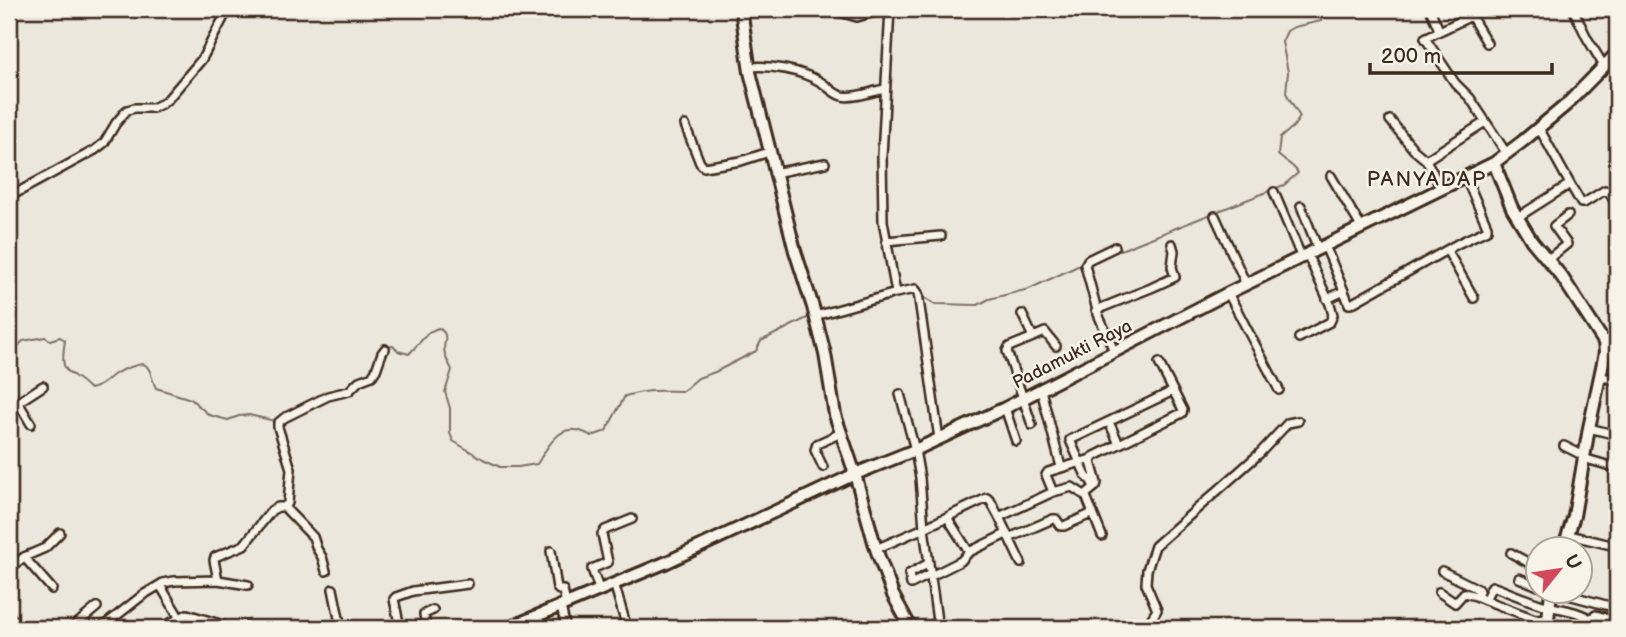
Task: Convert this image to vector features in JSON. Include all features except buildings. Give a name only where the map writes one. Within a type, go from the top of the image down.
[{"type":"street","points":[[9,197],[95,150],[104,143],[127,110],[153,108],[163,103],[202,59],[228,9]]},
{"type":"street","points":[[741,9],[750,67],[769,152],[815,316],[835,415],[876,549],[893,595],[911,628]]},
{"type":"street","points":[[829,9],[857,17],[888,9],[882,156],[883,221],[896,293]]},
{"type":"street","points":[[1430,9],[1439,30]]},
{"type":"street","points":[[1573,9],[1601,62]]},
{"type":"street","points":[[1487,43],[1472,16],[1439,30],[1426,39],[1455,83],[1470,98],[1504,151]]},
{"type":"street","name":"Padamukti Raya","points":[[508,628],[667,562],[855,474],[915,450],[1005,408],[1228,293],[1494,163],[1504,151],[1539,128],[1578,94],[1601,62],[1617,53]]},
{"type":"street","points":[[750,67],[768,66],[807,76],[820,81],[840,96],[848,97],[885,89]]},
{"type":"street","points":[[1390,120],[1414,150],[1426,160],[1441,188]]},
{"type":"street","points":[[1426,160],[1485,122]]},
{"type":"street","points":[[685,125],[704,167],[741,161],[769,152]]},
{"type":"street","points":[[1539,128],[1581,203],[1605,190],[1617,205]]},
{"type":"street","points":[[774,173],[825,163]]},
{"type":"street","points":[[1494,163],[1532,241],[1563,277],[1604,342],[1605,353],[1581,456],[1569,535],[1611,545]]},
{"type":"street","points":[[1331,176],[1361,227]]},
{"type":"street","points":[[1301,206],[1351,304],[1487,229],[1465,176]]},
{"type":"street","points":[[1518,217],[1570,184]]},
{"type":"street","points":[[1274,192],[1333,316],[1330,323],[1299,338]]},
{"type":"street","points":[[1547,260],[1570,242],[1555,226],[1568,215]]},
{"type":"street","points":[[1215,216],[1247,284]]},
{"type":"street","points":[[886,241],[942,236]]},
{"type":"street","points":[[1096,310],[1175,277],[1172,244]]},
{"type":"street","points":[[1114,351],[1096,310],[1084,265],[1088,260],[1115,247]]},
{"type":"street","points":[[1447,250],[1474,298]]},
{"type":"street","points":[[815,316],[915,289],[918,293],[939,439]]},
{"type":"street","points":[[1327,299],[1343,291]]},
{"type":"street","points":[[1228,293],[1279,390]]},
{"type":"street","points":[[1022,314],[1033,337]]},
{"type":"street","points":[[1032,425],[1007,351],[1009,347],[1046,333],[1056,346]]},
{"type":"street","points":[[1604,342],[1617,334]]},
{"type":"street","points":[[284,508],[288,503],[291,469],[278,423],[328,396],[349,391],[359,381],[372,376],[385,349]]},
{"type":"street","points":[[1053,492],[1046,474],[1091,459],[1182,413],[1183,410],[1159,363]]},
{"type":"street","points":[[1600,376],[1617,381]]},
{"type":"street","points":[[9,408],[43,386]]},
{"type":"street","points":[[1041,390],[1062,467]]},
{"type":"street","points":[[1095,488],[1092,481],[1086,477],[1070,440],[1173,391]]},
{"type":"street","points":[[900,394],[920,478],[938,628]]},
{"type":"street","points":[[18,402],[31,424]]},
{"type":"street","points":[[1005,408],[1016,441]]},
{"type":"street","points":[[1149,628],[1157,610],[1146,583],[1147,570],[1155,546],[1259,454],[1288,423],[1298,421]]},
{"type":"street","points":[[1108,422],[1119,444]]},
{"type":"street","points":[[1589,428],[1617,435]]},
{"type":"street","points":[[823,467],[815,450],[817,444],[841,433]]},
{"type":"street","points":[[1564,446],[1581,456],[1617,468]]},
{"type":"street","points":[[1085,495],[1095,488],[1097,483],[1091,459]]},
{"type":"street","points":[[999,517],[1053,492],[1072,487],[1085,495],[1102,536]]},
{"type":"street","points":[[876,549],[987,498],[1021,564]]},
{"type":"street","points":[[218,580],[215,557],[244,545],[272,510],[278,508],[284,508],[313,537],[326,570]]},
{"type":"street","points":[[929,563],[909,574],[911,583],[961,561],[969,552],[1008,536],[1053,519],[1064,526],[1093,513]]},
{"type":"street","points":[[947,517],[969,552]]},
{"type":"street","points":[[599,589],[592,569],[608,562],[601,534],[632,519]]},
{"type":"street","points":[[9,569],[24,557],[45,548],[60,533]]},
{"type":"street","points":[[551,551],[557,588],[563,590],[566,628]]},
{"type":"street","points":[[1511,553],[1524,560]]},
{"type":"street","points":[[24,557],[51,589]]},
{"type":"street","points":[[1442,571],[1478,589],[1476,596]]},
{"type":"street","points":[[1519,578],[1524,580]]},
{"type":"street","points":[[101,628],[143,595],[170,581],[218,580],[248,584]]},
{"type":"street","points":[[614,583],[627,628]]},
{"type":"street","points":[[400,628],[394,599],[396,597],[468,584]]},
{"type":"street","points":[[160,585],[179,617]]},
{"type":"street","points":[[1485,600],[1492,586],[1524,598]]},
{"type":"street","points":[[332,589],[341,628]]},
{"type":"street","points":[[1440,592],[1455,603],[1464,593],[1567,628]]},
{"type":"street","points":[[1594,602],[1617,608]]},
{"type":"street","points":[[1548,606],[1591,618],[1596,615],[1617,621]]},
{"type":"street","points":[[72,628],[97,607]]},
{"type":"street","points":[[426,628],[423,615],[433,610]]},
{"type":"street","points":[[161,628],[184,614],[228,628]]},
{"type":"street","points":[[9,615],[19,628]]},
{"type":"street","points":[[1590,628],[1593,621],[1591,618]]},
{"type":"waterway","points":[[1098,259],[1284,185],[1298,173],[1278,155],[1280,138],[1300,117],[1286,93],[1288,72],[1282,42],[1287,31],[1294,27],[1321,21],[1320,9]]},
{"type":"waterway","points":[[9,193],[51,170]]},
{"type":"waterway","points":[[917,287],[920,287],[925,298],[935,304],[978,305],[989,299],[1029,289],[1082,264]]},
{"type":"waterway","points":[[822,310],[891,290]]},
{"type":"waterway","points":[[388,347],[393,346],[398,351],[409,354],[429,332],[438,328],[442,331],[445,336],[444,350],[452,370],[445,392],[450,408],[450,433],[453,441],[500,467],[518,467],[537,464],[552,441],[563,432],[577,430],[592,436],[606,431],[625,396],[647,391],[683,391],[698,378],[756,351],[761,341],[811,316]]},
{"type":"waterway","points":[[9,355],[23,341],[60,337],[65,340],[64,367],[90,389],[121,371],[144,364],[150,371],[156,388],[191,399],[209,415],[228,420],[249,415],[275,421]]},
{"type":"waterway","points":[[286,484],[288,472]]},
{"type":"waterway","points":[[240,543],[269,507],[285,500]]},
{"type":"waterway","points":[[211,558],[212,553],[228,548]]},
{"type":"waterway","points":[[193,577],[214,573]]},
{"type":"district","name":"PANYADAP","points":[[1427,179]]}]
